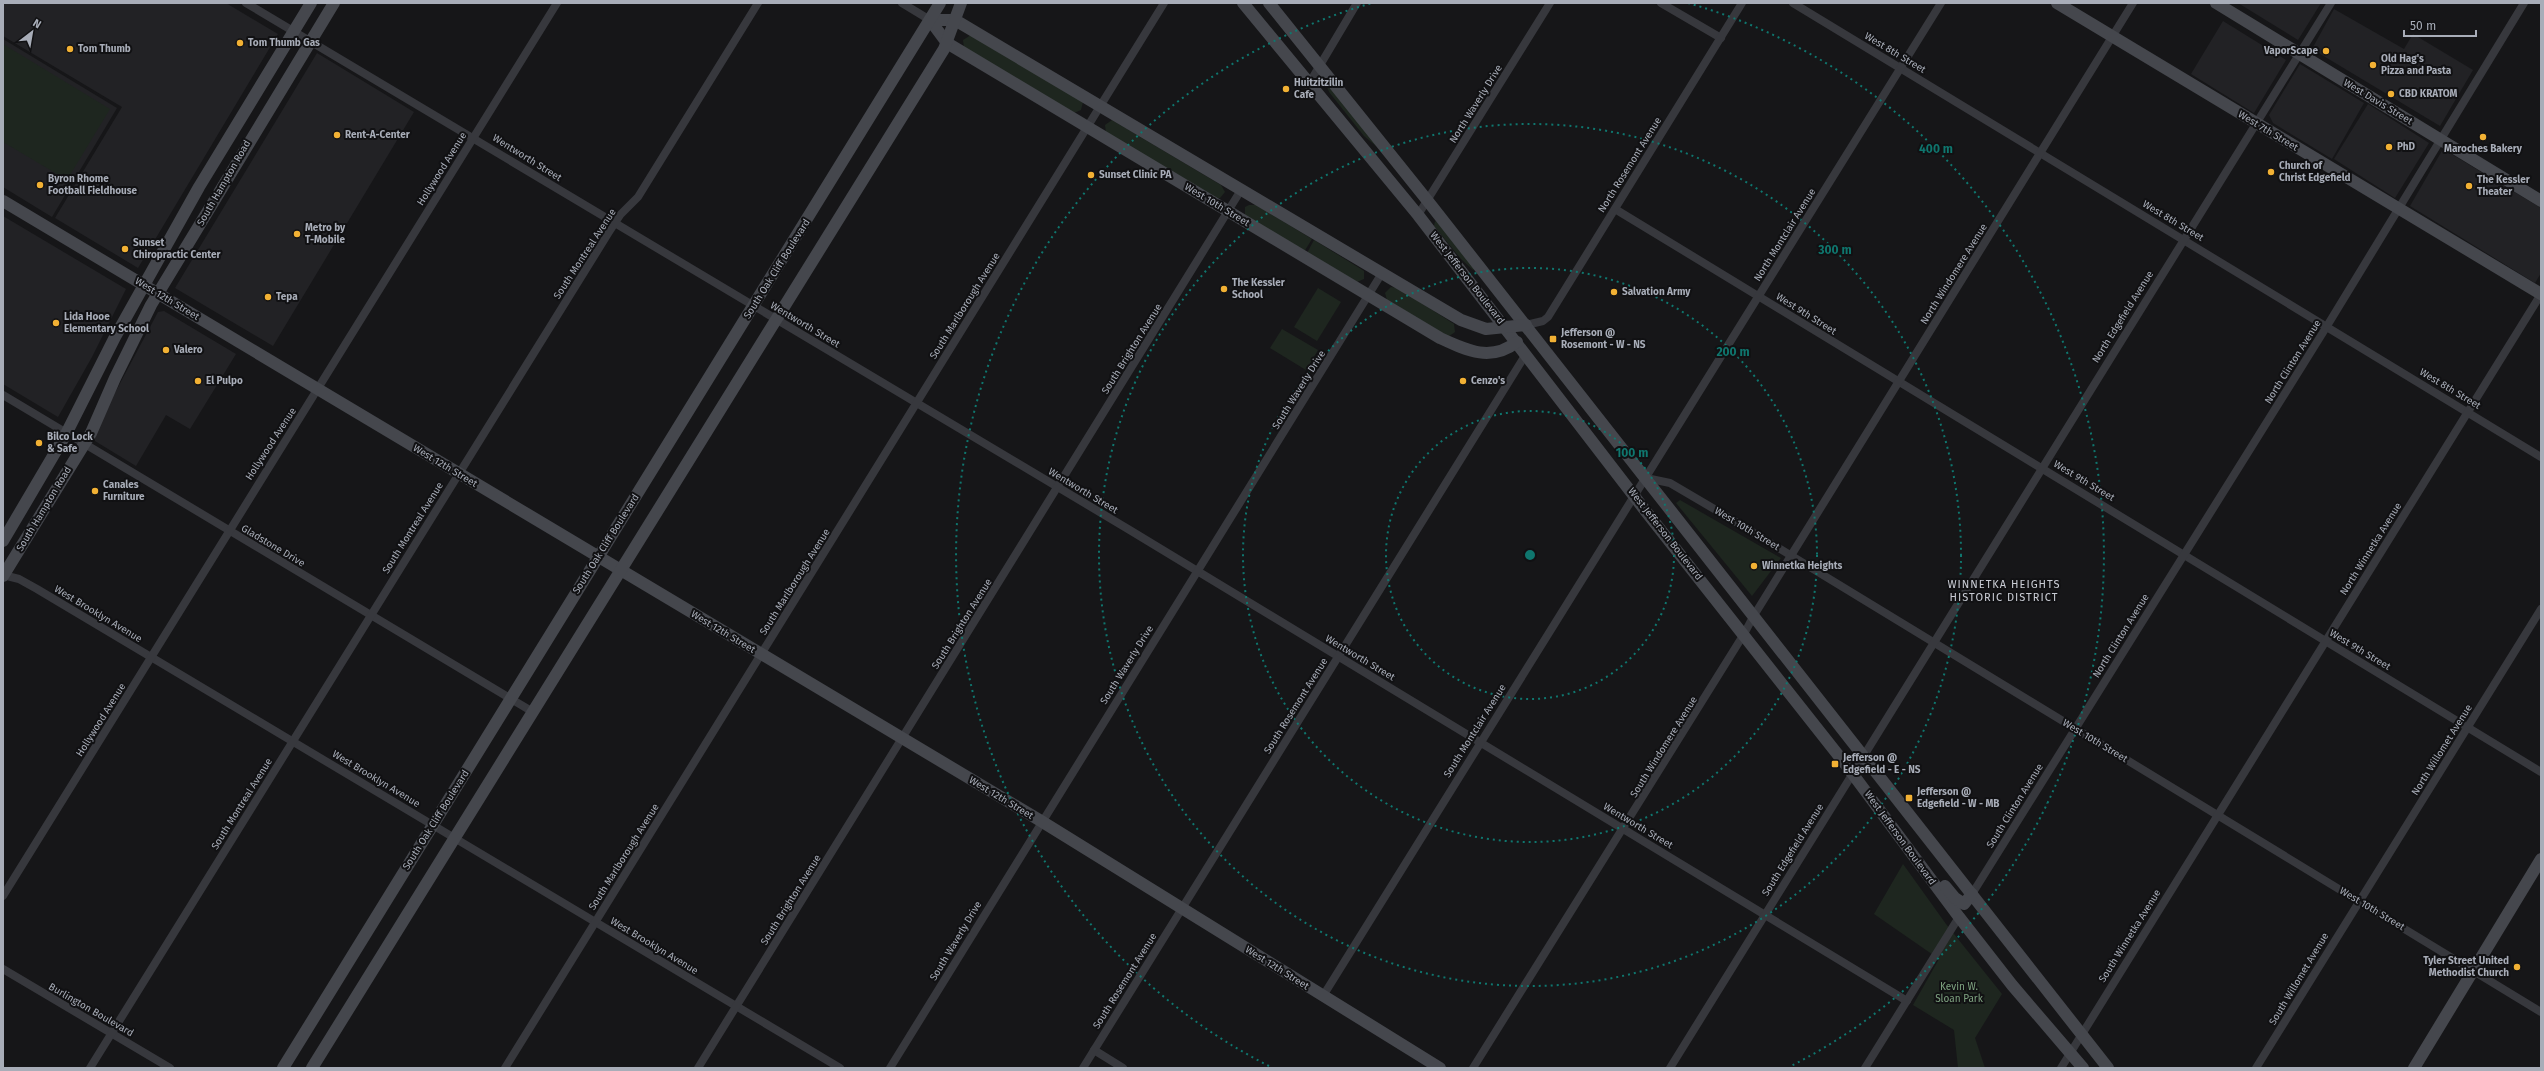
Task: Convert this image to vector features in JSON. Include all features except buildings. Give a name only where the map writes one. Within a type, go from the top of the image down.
[{"type":"street","name":"Wentworth Street","points":[[246,3],[1198,571],[1907,1001]]},
{"type":"street","name":"South Hampton Road","points":[[3,540],[66,434],[144,285],[221,151],[310,3]]},
{"type":"street","name":"South Hampton Road","points":[[3,575],[83,445],[142,320],[237,160],[334,3]]},
{"type":"street","name":"Hollywood Avenue","points":[[3,896],[228,530],[319,388],[557,3]]},
{"type":"street","name":"South Montreal Avenue","points":[[90,1068],[614,223],[638,197],[758,3]]},
{"type":"street","name":"West 10th Street","points":[[902,3],[930,20],[947,43],[1440,338],[1469,350],[1496,354],[1517,342]]},
{"type":"street","name":"South Oak Cliff Boulevard","points":[[283,1068],[940,3]]},
{"type":"street","points":[[312,1068],[622,570],[775,318],[947,43],[961,3]]},
{"type":"street","name":"South Marlborough Avenue","points":[[505,1068],[1164,3]]},
{"type":"street","name":"West Jefferson Boulevard","points":[[1243,3],[1310,82],[1418,215],[1634,495],[1853,774],[1959,917],[2083,1068]]},
{"type":"street","name":"West Jefferson Boulevard","points":[[1269,3],[1320,64],[1428,200],[1753,617],[1972,894],[2080,1035],[2108,1068]]},
{"type":"street","points":[[1310,82],[1357,3]]},
{"type":"street","name":"North Waverly Drive","points":[[1418,215],[1550,3]]},
{"type":"street","points":[[1661,3],[1721,38]]},
{"type":"street","name":"North Rosemont Avenue","points":[[1526,325],[1543,321],[1548,317],[1742,3]]},
{"type":"street","name":"West 8th Street","points":[[1793,3],[2468,411],[2541,457]]},
{"type":"street","name":"North Montclair Avenue","points":[[1646,478],[1900,68],[1942,3]]},
{"type":"street","name":"West 7th Street","points":[[2057,3],[2397,209],[2541,294]]},
{"type":"street","name":"North Windomere Avenue","points":[[1791,556],[2133,3]]},
{"type":"street","name":"West Davis Street","points":[[2216,3],[2541,201]]},
{"type":"street","name":"North Edgefield Avenue","points":[[1933,642],[2331,3]]},
{"type":"street","name":"North Clinton Avenue","points":[[2075,729],[2327,326],[2524,3]]},
{"type":"street","points":[[930,20],[955,20],[1477,328],[1486,330],[1526,325]]},
{"type":"street","points":[[221,151],[237,160]]},
{"type":"street","name":"South Brighton Avenue","points":[[698,1068],[903,739],[1241,190]]},
{"type":"street","name":"West 12th Street","points":[[3,201],[319,388],[458,474],[599,556],[761,655],[1041,821],[1437,1067]]},
{"type":"street","name":"West 9th Street","points":[[1615,209],[2541,772]]},
{"type":"street","name":"South Waverly Drive","points":[[890,1068],[1041,821],[1198,571],[1382,273]]},
{"type":"street","name":"North Winnetka Avenue","points":[[2217,814],[2541,294]]},
{"type":"street","name":"South Rosemont Avenue","points":[[1083,1068],[1526,354]]},
{"type":"street","name":"Gladstone Drive","points":[[3,395],[83,445],[533,712]]},
{"type":"street","name":"West 10th Street","points":[[1646,478],[1670,484],[1791,556],[2541,1012]]},
{"type":"street","name":"South Montclair Avenue","points":[[1323,996],[1646,478]]},
{"type":"street","name":"South Windomere Avenue","points":[[1474,1068],[1624,829],[1791,556]]},
{"type":"street","name":"West Brooklyn Avenue","points":[[3,575],[19,579],[840,1068]]},
{"type":"street","name":"North Willomet Avenue","points":[[2358,900],[2469,728],[2541,609]]},
{"type":"street","name":"South Edgefield Avenue","points":[[1670,1068],[1853,774],[1933,642]]},
{"type":"street","name":"South Clinton Avenue","points":[[1972,894],[2075,729]]},
{"type":"street","name":"South Winnetka Avenue","points":[[2061,1068],[2217,814]]},
{"type":"street","points":[[1912,854],[1925,861],[1955,898],[1964,904],[1972,894]]},
{"type":"street","points":[[2414,1068],[2541,859]]},
{"type":"street","name":"South Willomet Avenue","points":[[2256,1068],[2358,900]]},
{"type":"street","points":[[1865,1068],[1959,917]]},
{"type":"street","name":"Burlington Boulevard","points":[[3,969],[170,1068]]},
{"type":"street","points":[[1094,1050],[1123,1068]]},
{"type":"shaded area","points":[[3,3],[226,3],[278,34],[138,268],[55,218],[122,107],[3,36]]},
{"type":"shaded area","points":[[2238,3],[2321,3],[2298,40]]},
{"type":"shaded area","points":[[2334,9],[2404,49],[2413,34],[2473,70],[2440,126],[2312,49]]},
{"type":"shaded area","points":[[2223,21],[2286,60],[2254,113],[2191,74]]},
{"type":"shaded area","points":[[3,39],[117,108],[52,217],[3,187]]},
{"type":"shaded area","points":[[317,53],[414,112],[273,346],[175,288]]},
{"type":"shaded area","points":[[2300,64],[2364,103],[2332,159],[2273,123],[2269,115]]},
{"type":"shaded area","points":[[2368,104],[2429,143],[2395,198],[2334,159]]},
{"type":"shaded area","points":[[2443,149],[2541,208],[2541,273],[2535,283],[2410,206]]},
{"type":"shaded area","name":"Lida Hooe Elementary School","points":[[3,216],[126,289],[92,357],[58,417],[3,384]]},
{"type":"shaded area","points":[[164,311],[236,354],[190,429],[166,415],[136,466],[95,441],[92,436],[158,312]]},
{"type":"green space","points":[[971,35],[1083,102],[1081,110],[1074,113],[964,48],[963,40]]},
{"type":"green space","points":[[3,44],[110,109],[67,180],[3,142]]},
{"type":"green space","points":[[1329,85],[1378,145],[1376,146],[1364,136],[1329,92],[1327,87]]},
{"type":"green space","points":[[1112,120],[1221,185],[1225,192],[1220,198],[1215,199],[1106,133],[1105,125]]},
{"type":"green space","points":[[1249,205],[1256,205],[1312,239],[1304,252],[1245,215],[1245,207]]},
{"type":"green space","points":[[1435,221],[1439,223],[1475,268],[1473,270],[1461,259],[1434,226]]},
{"type":"green space","points":[[1314,240],[1364,271],[1364,279],[1357,282],[1307,253]]},
{"type":"green space","points":[[1391,287],[1398,288],[1454,324],[1455,332],[1448,337],[1387,300],[1385,293]]},
{"type":"green space","points":[[1318,288],[1341,302],[1317,341],[1294,327]]},
{"type":"green space","points":[[1282,329],[1318,350],[1306,370],[1270,348]]},
{"type":"green space","points":[[1680,500],[1781,558],[1752,596],[1676,503]]},
{"type":"green space","name":"Kevin W. Sloan Park","points":[[1903,864],[1946,924],[2002,994],[1975,1038],[1985,1068],[1958,1068],[1954,1030],[1913,1005],[1939,959],[1874,914]]},
{"type":"place","name":"Tom Thumb Gas","points":[[240,43]]},
{"type":"place","name":"Tom Thumb","points":[[70,49]]},
{"type":"place","name":"VaporScape","points":[[2326,51]]},
{"type":"place","name":"Old Hag's Pizza and Pasta","points":[[2373,65]]},
{"type":"place","name":"Huitzitzilin Cafe","points":[[1286,89]]},
{"type":"place","name":"CBD KRATOM","points":[[2391,94]]},
{"type":"place","name":"Rent-A-Center","points":[[337,135]]},
{"type":"place","name":"Maroches Bakery","points":[[2483,137]]},
{"type":"place","name":"PhD","points":[[2389,147]]},
{"type":"place","name":"Church of Christ Edgefield","points":[[2271,172]]},
{"type":"place","name":"Sunset Clinic PA","points":[[1091,175]]},
{"type":"place","name":"Byron Rhome Football Fieldhouse","points":[[40,185]]},
{"type":"place","name":"The Kessler Theater","points":[[2469,186]]},
{"type":"place","name":"Metro by T-Mobile","points":[[297,234]]},
{"type":"place","name":"Sunset Chiropractic Center","points":[[125,249]]},
{"type":"place","name":"The Kessler School","points":[[1224,289]]},
{"type":"place","name":"Salvation Army","points":[[1614,292]]},
{"type":"place","name":"Tepa","points":[[268,297]]},
{"type":"place","name":"Lida Hooe Elementary School","points":[[56,323]]},
{"type":"place","name":"Jefferson @ Rosemont - W - NS","points":[[1553,339]]},
{"type":"place","name":"Valero","points":[[166,350]]},
{"type":"place","name":"El Pulpo","points":[[198,381]]},
{"type":"place","name":"Cenzo's","points":[[1463,381]]},
{"type":"place","name":"Bilco Lock & Safe","points":[[39,443]]},
{"type":"place","name":"Canales Furniture","points":[[95,491]]},
{"type":"place","name":"Winnetka Heights","points":[[1754,566]]},
{"type":"place","name":"Jefferson @ Edgefield - E - NS","points":[[1835,764]]},
{"type":"place","name":"Jefferson @ Edgefield - W - MB","points":[[1909,798]]},
{"type":"place","name":"Tyler Street United Methodist Church","points":[[2517,967]]},
{"type":"district","name":"WINNETKA HEIGHTS HISTORIC DISTRICT","points":[[2004,590]]}]
